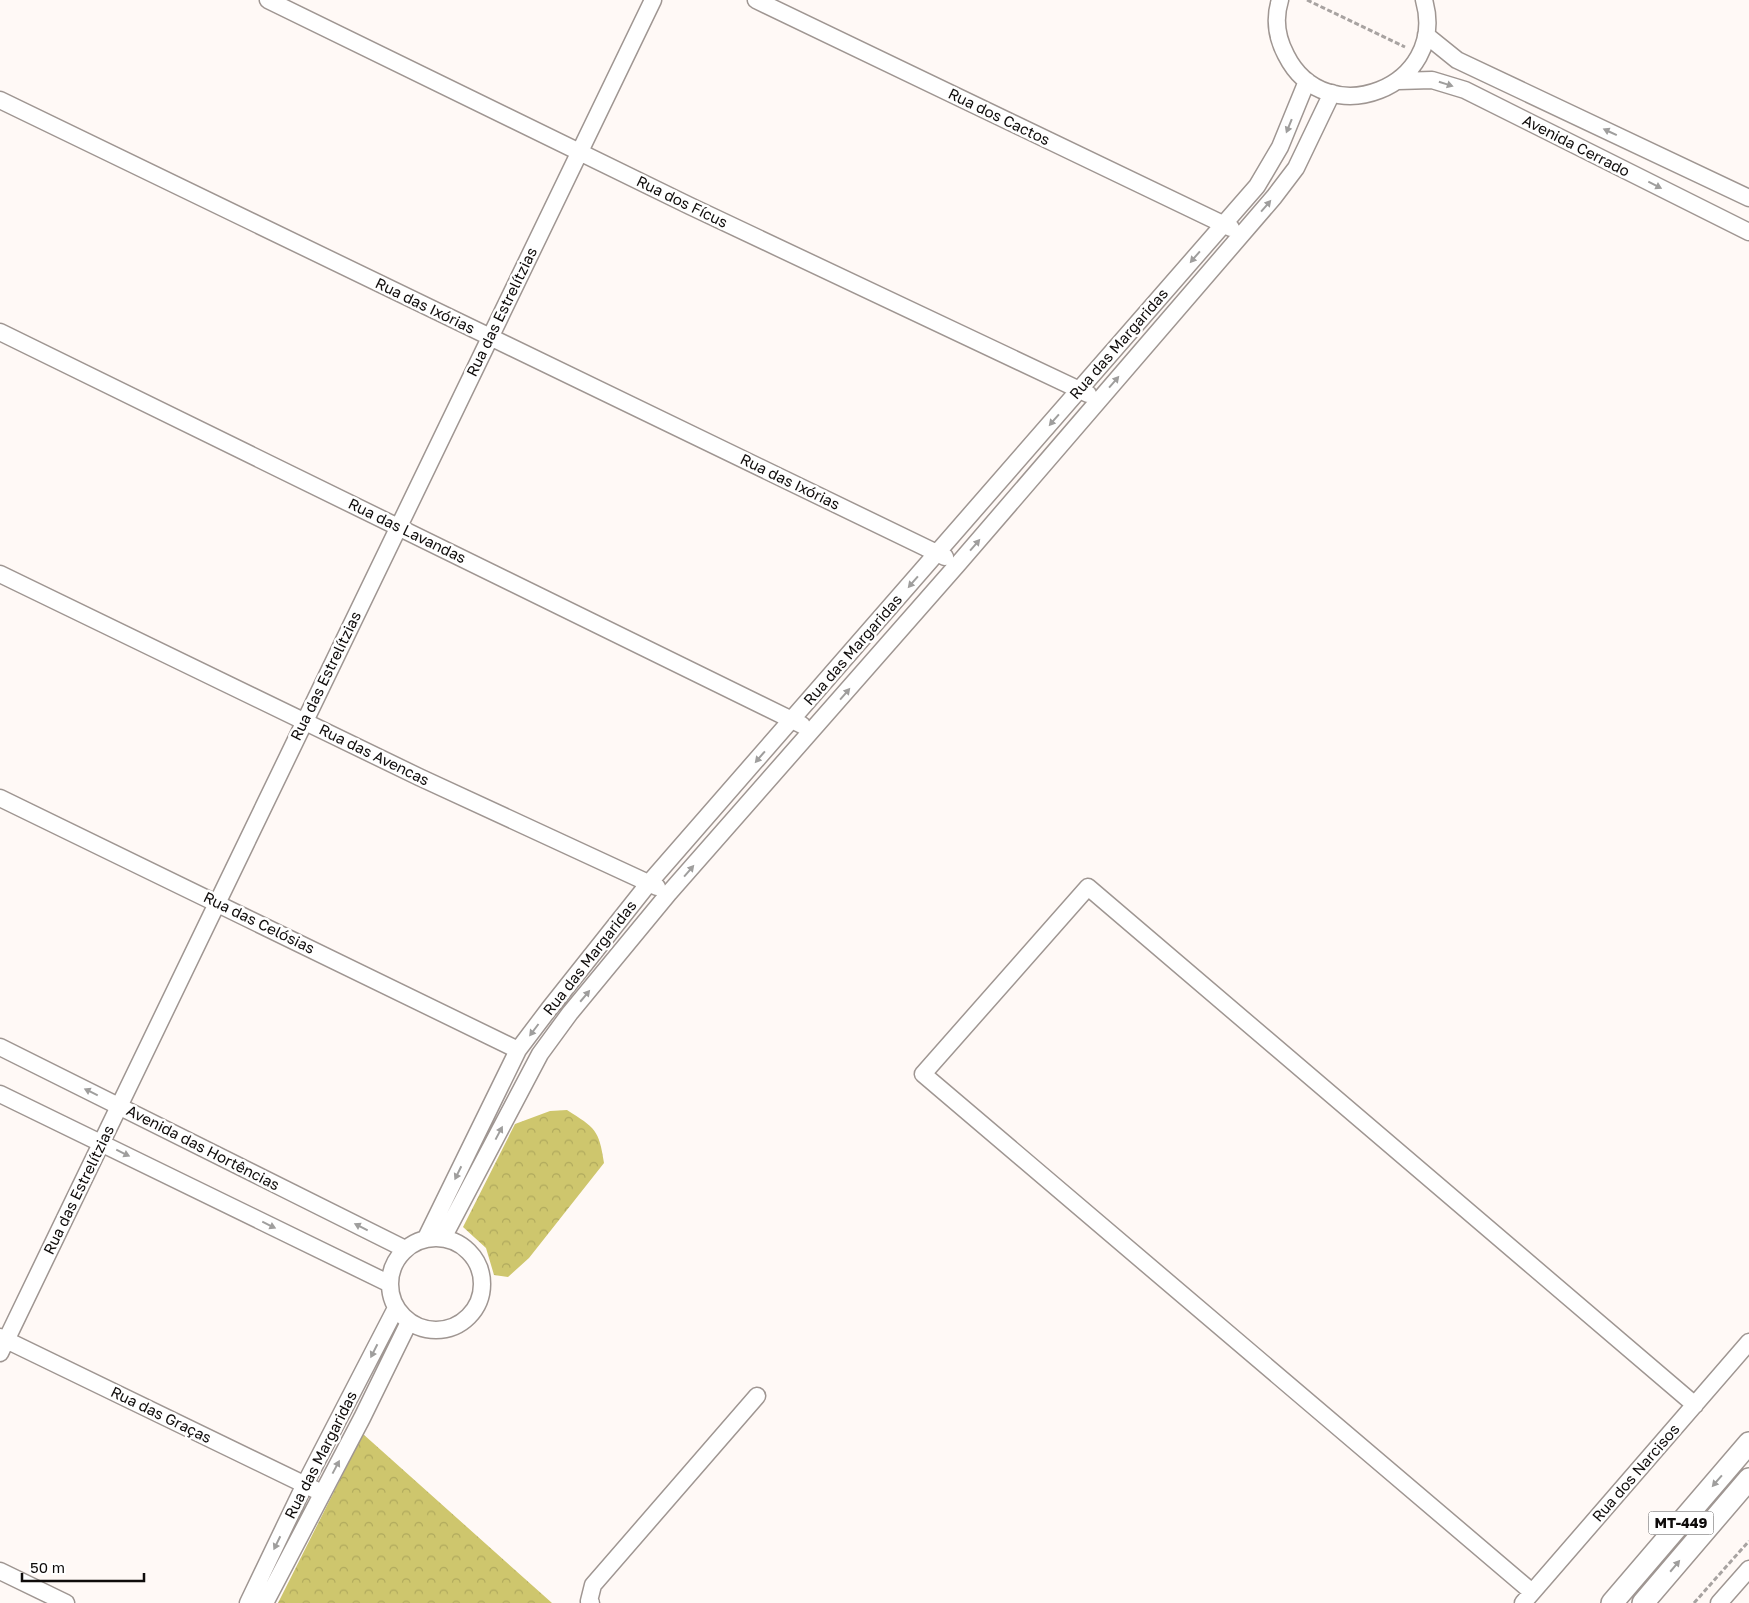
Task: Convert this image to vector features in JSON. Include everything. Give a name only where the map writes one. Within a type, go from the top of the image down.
[{"type":"main road","name":"MT-449","points":[[1612,1603],[1749,1444]]},
{"type":"main road","name":"MT-449","points":[[1643,1603],[1749,1479]]},
{"type":"street","name":"Rua dos Fícus","points":[[268,0],[579,152],[1099,400]]},
{"type":"street","name":"Rua das Estrelítzias","points":[[2,1343],[119,1106],[653,0]]},
{"type":"street","name":"Rua dos Cactos","points":[[756,0],[1242,234]]},
{"type":"street","points":[[1274,2],[1282,48],[1296,71],[1307,81],[1319,88],[1346,96],[1373,94],[1398,81],[1416,61],[1423,48],[1428,21],[1424,0]]},
{"type":"street","name":"Avenida Cerrado","points":[[1426,35],[1458,60],[1749,198]]},
{"type":"street","name":"Avenida Cerrado","points":[[1398,81],[1432,80],[1465,90],[1749,232]]},
{"type":"street","name":"Rua das Margaridas","points":[[426,1238],[518,1050],[649,883],[1257,186],[1280,147],[1307,81]]},
{"type":"street","name":"Rua das Margaridas","points":[[443,1238],[540,1054],[570,1013],[669,894],[958,564],[1274,197],[1296,168],[1332,93]]},
{"type":"street","name":"Rua das Ixórias","points":[[0,100],[958,564]]},
{"type":"street","name":"Rua das Lavandas","points":[[0,332],[399,526],[813,731]]},
{"type":"street","name":"Rua das Avencas","points":[[0,574],[418,777],[649,883],[669,894]]},
{"type":"street","name":"Rua das Celósias","points":[[0,798],[518,1050]]},
{"type":"street","points":[[1528,1597],[923,1074],[1088,887],[1695,1405]]},
{"type":"street","name":"Avenida das Hortências","points":[[0,1048],[405,1249]]},
{"type":"street","points":[[0,1094],[390,1284]]},
{"type":"street","points":[[426,1238],[443,1238],[456,1242],[468,1250],[477,1261],[482,1274],[483,1288],[480,1302],[472,1314],[462,1323],[449,1329],[435,1331],[421,1328],[409,1322],[396,1308],[391,1296],[390,1284],[394,1265],[405,1249],[415,1242],[426,1238]]},
{"type":"street","name":"Rua das Margaridas","points":[[248,1603],[305,1484],[396,1308]]},
{"type":"street","name":"Rua das Margaridas","points":[[265,1603],[362,1418],[409,1322]]},
{"type":"street","name":"Rua dos Narcisos","points":[[1528,1597],[1749,1342]]},
{"type":"street","name":"Rua das Graças","points":[[2,1343],[322,1493]]},
{"type":"street","points":[[590,1603],[593,1585],[757,1396]]},
{"type":"street","points":[[1719,1603],[1749,1569]]},
{"type":"street","points":[[0,1571],[66,1603]]},
{"type":"path","points":[[1694,1603],[1749,1541]]},
{"type":"green space","points":[[567,1110],[594,1130],[600,1143],[604,1163],[529,1258],[508,1277],[494,1275],[486,1248],[463,1227],[515,1124],[550,1111]]},
{"type":"green space","points":[[363,1434],[552,1603],[278,1603]]}]
